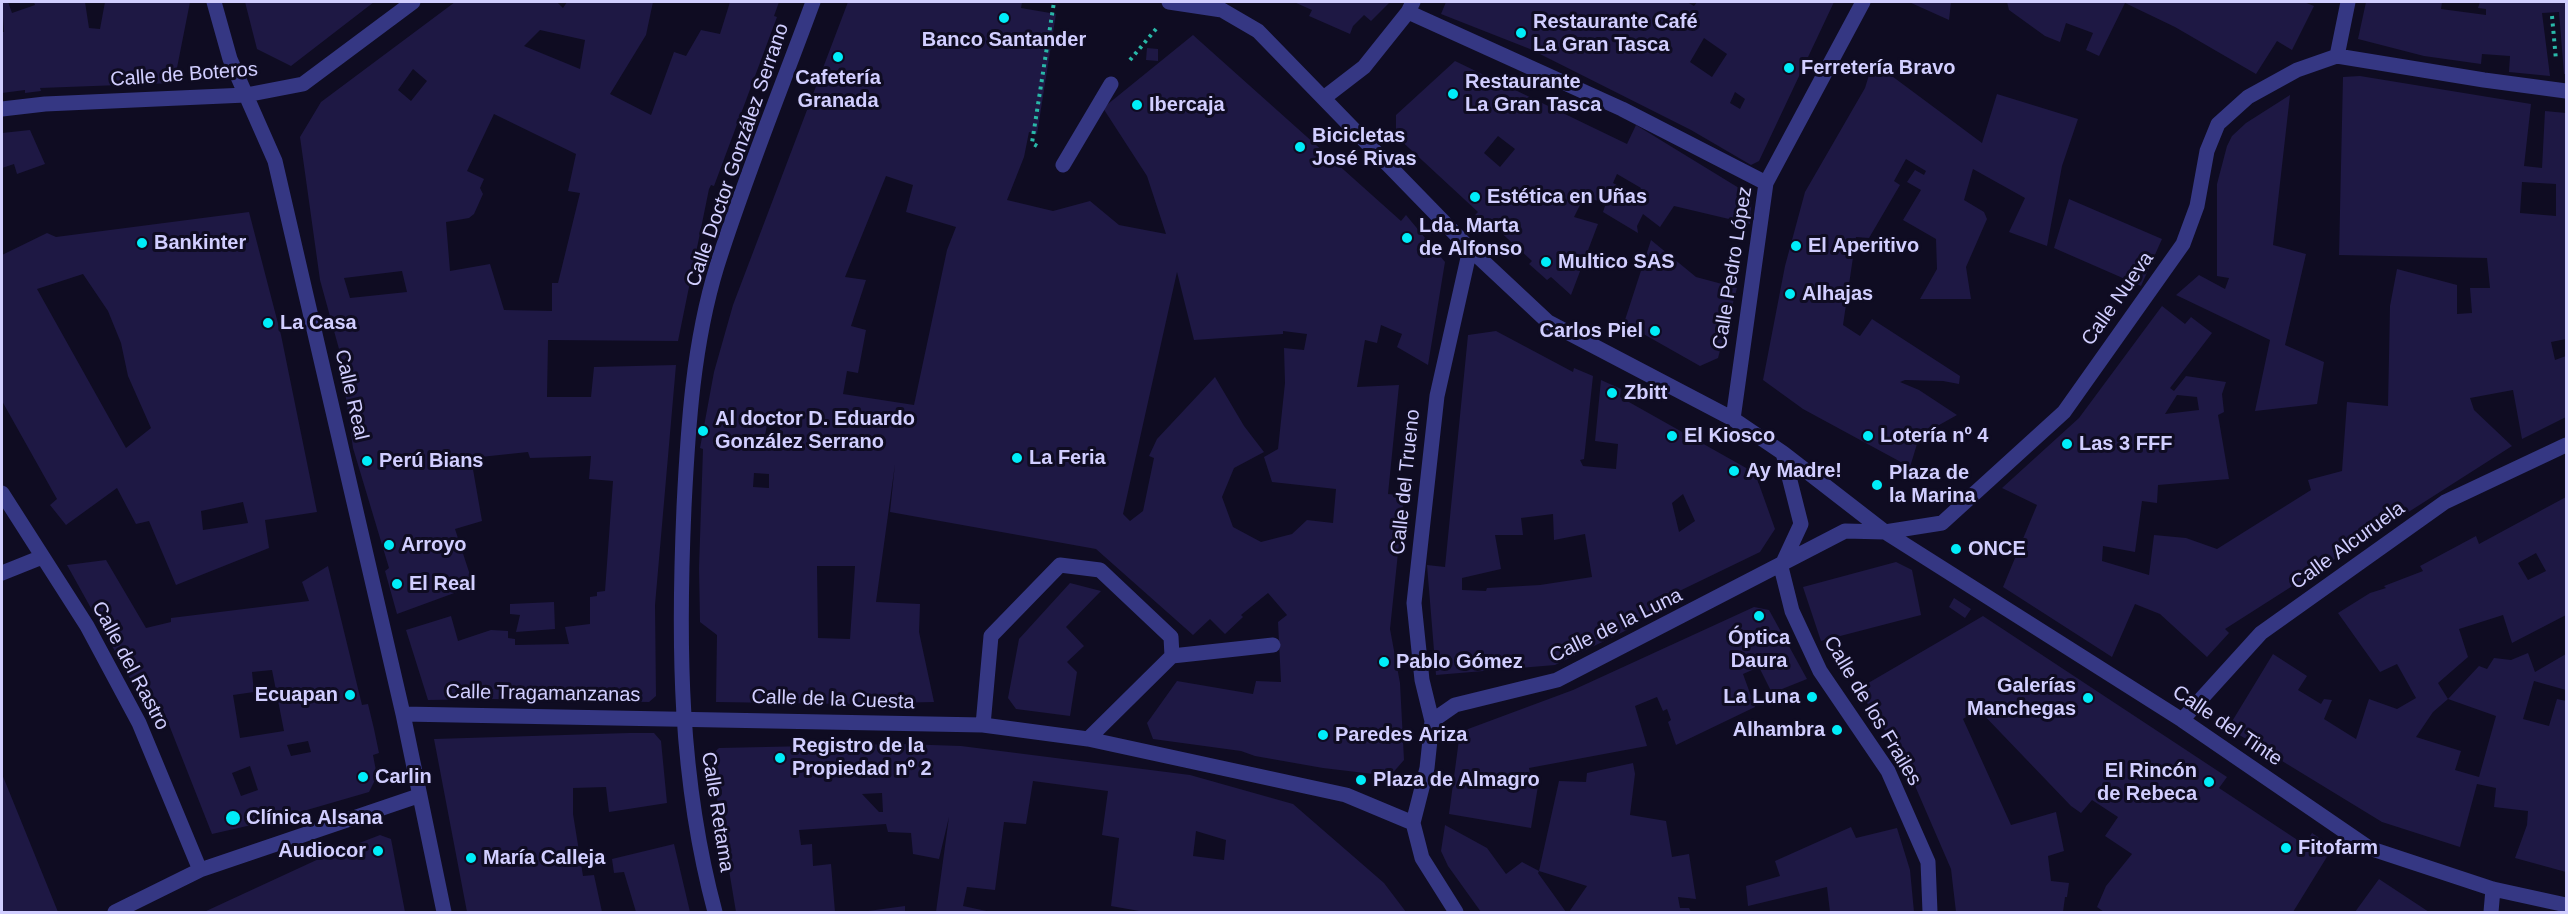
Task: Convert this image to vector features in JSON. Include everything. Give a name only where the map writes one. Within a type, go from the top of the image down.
[{"type":"street","name":"Calle Real","points":[[214,2],[230,59],[275,161],[404,714],[418,796],[444,912]]},
{"type":"street","name":"Calle de Boteros","points":[[2,109],[45,104],[246,95],[303,84],[413,2]]},
{"type":"street","name":"Calle Doctor González Serrano","points":[[682,717],[680,592],[687,446],[697,356],[717,267],[813,2]]},
{"type":"street","points":[[1173,2],[1222,10],[1258,31],[1325,97],[1470,249],[1548,322],[1733,419],[1783,453],[1885,532]]},
{"type":"street","name":"Calle Pedro López","points":[[1733,419],[1766,183],[1863,2]]},
{"type":"street","points":[[2337,56],[2348,2]]},
{"type":"street","points":[[1325,97],[1364,67],[1410,7],[1622,109],[1766,183]]},
{"type":"street","name":"Calle Nueva","points":[[1885,532],[1942,523],[2064,412],[2183,244],[2197,206],[2207,151],[2218,124],[2248,97],[2297,70],[2337,56],[2563,91]]},
{"type":"street","points":[[1063,165],[1111,84]]},
{"type":"street","name":"Calle del Trueno","points":[[1432,721],[1422,680],[1414,603],[1437,396],[1470,249]]},
{"type":"street","name":"Calle Alcuruela","points":[[2182,720],[2261,633],[2445,502],[2566,445]]},
{"type":"street","points":[[1780,567],[1801,524],[1783,453]]},
{"type":"street","name":"Calle del Rastro","points":[[2,494],[87,626],[139,723],[200,870]]},
{"type":"street","points":[[1780,567],[1845,531],[1885,532]]},
{"type":"street","name":"Calle del Tinte","points":[[1885,532],[2182,720],[2369,848],[2493,889],[2566,905]]},
{"type":"street","points":[[2,573],[42,557]]},
{"type":"street","points":[[982,725],[991,636],[1060,566],[1100,570],[1171,637],[1172,656]]},
{"type":"street","name":"Calle de la Luna","points":[[1432,721],[1455,705],[1557,681],[1780,567]]},
{"type":"street","name":"Calle de los Frailes","points":[[1780,567],[1792,611],[1820,671],[1888,771],[1924,852],[1928,862],[1930,912]]},
{"type":"street","points":[[1088,739],[1172,656],[1273,645]]},
{"type":"street","name":"Calle Tragamanzanas","points":[[404,714],[682,717]]},
{"type":"street","name":"Calle de la Cuesta","points":[[682,717],[982,725],[1088,739],[1346,795],[1413,824]]},
{"type":"street","name":"Calle Retama","points":[[682,717],[699,854],[715,912]]},
{"type":"street","points":[[1432,721],[1427,768],[1413,824],[1422,858],[1456,912]]},
{"type":"street","points":[[115,912],[200,870],[418,796]]},
{"type":"street","points":[[2491,912],[2493,889]]},
{"type":"path","points":[[1054,2],[1032,142],[1063,165]]},
{"type":"path","points":[[1111,84],[1173,2]]},
{"type":"path","points":[[2552,16],[2563,91]]},
{"type":"building","points":[[2,2],[8,2],[12,13],[35,5],[34,2],[85,2],[89,28],[100,29],[105,2],[190,2],[174,83],[40,88],[41,91],[25,93],[25,90],[2,93],[2,32],[4,32]]},
{"type":"building","points":[[245,2],[374,2],[291,66],[257,49]]},
{"type":"building","points":[[455,2],[557,2],[563,8],[567,2],[653,2],[646,35],[610,94],[651,115],[674,52],[686,56],[701,30],[720,34],[730,2],[779,2],[774,16],[777,17],[714,186],[711,185],[709,189],[678,341],[548,340],[547,397],[591,397],[594,367],[676,365],[655,605],[656,696],[649,702],[428,700],[406,630],[451,616],[458,641],[491,630],[508,631],[508,638],[515,639],[515,645],[569,644],[565,627],[590,624],[590,597],[597,596],[597,592],[605,591],[613,481],[589,479],[591,456],[530,458],[528,452],[471,458],[482,521],[455,529],[471,578],[453,584],[457,592],[397,614],[385,571],[389,568],[353,448],[339,349],[320,280],[300,137],[321,102]],"holes":[[[540,30],[585,40],[580,69],[524,46]],[[413,69],[427,81],[411,101],[398,90]],[[494,114],[576,154],[568,191],[580,193],[558,283],[552,283],[552,311],[504,310],[490,264],[450,271],[446,222],[469,218],[474,214],[483,194],[480,188],[484,179],[467,171]],[[402,271],[407,292],[350,298],[344,278]]]},
{"type":"building","points":[[848,2],[1022,2],[1021,8],[1056,14],[1037,134],[1029,132],[1024,157],[1007,200],[1053,211],[1090,201],[1119,225],[1166,234],[1147,176],[1103,108],[1193,35],[1401,221],[1406,215],[1445,262],[1428,365],[1397,347],[1402,334],[1381,325],[1377,343],[1365,340],[1357,387],[1399,385],[1388,494],[1404,496],[1390,629],[1400,683],[1404,760],[1390,776],[1323,768],[1255,756],[1241,751],[1153,739],[1147,723],[1177,681],[1253,694],[1256,681],[1281,682],[1278,622],[1287,615],[1268,593],[1241,615],[1243,617],[1225,634],[1210,619],[1193,635],[1096,549],[890,512],[895,464],[876,602],[920,604],[919,632],[934,702],[846,704],[716,702],[717,635],[700,622],[699,568],[703,449],[700,448],[714,372],[733,305]],"holes":[[[886,176],[913,185],[906,212],[956,227],[947,250],[914,405],[843,394],[847,371],[858,373],[866,330],[851,326],[866,280],[845,277]],[[1177,272],[1194,340],[1283,334],[1283,331],[1307,334],[1304,350],[1284,348],[1285,383],[1278,449],[1264,457],[1272,482],[1336,489],[1333,523],[1307,520],[1292,534],[1261,542],[1233,527],[1222,497],[1234,468],[1264,452],[1244,426],[1215,377],[1157,439],[1149,456],[1154,458],[1143,511],[1130,521],[1123,514]],[[769,415],[782,417],[776,450],[755,449],[758,434],[765,435]],[[754,473],[769,474],[769,488],[753,487]],[[817,566],[855,566],[850,639],[818,638]]]},
{"type":"building","points":[[1294,2],[1390,2],[1371,21],[1364,15],[1353,26],[1350,34],[1309,16],[1312,10]]},
{"type":"building","points":[[1446,2],[1687,2],[1694,6],[1697,2],[1834,2],[1759,161],[1751,165],[1691,130],[1530,49],[1441,14]],"holes":[[[1704,38],[1727,54],[1712,77],[1690,62]],[[1735,92],[1745,99],[1740,109],[1730,103]]]},
{"type":"building","points":[[1909,2],[1951,2],[1949,20]]},
{"type":"building","points":[[2007,2],[2125,3],[2099,56],[2086,50],[2093,33],[2066,23],[2060,42],[2045,36],[2009,10]]},
{"type":"building","points":[[2123,2],[2304,2],[2314,6],[2292,50],[2277,41],[2256,74],[2175,27]]},
{"type":"building","points":[[2366,2],[2442,2],[2441,9],[2486,15],[2486,9],[2478,8],[2480,2],[2566,2],[2566,74],[2564,74],[2559,12],[2542,13],[2550,76],[2509,72],[2510,56],[2482,54],[2481,64],[2424,56],[2358,39]]},
{"type":"building","points":[[1147,48],[1158,49],[1158,61],[1146,60]]},
{"type":"building","points":[[1455,61],[1627,144],[1636,125],[1752,196],[1750,224],[1674,206],[1660,227],[1643,214],[1637,226],[1638,233],[1603,212],[1606,203],[1584,197],[1574,217],[1598,224],[1571,295],[1551,277],[1547,280],[1529,264],[1532,261],[1496,228],[1493,231],[1475,215],[1478,212],[1396,136],[1396,115]],"holes":[[[1498,136],[1515,149],[1500,167],[1484,153]],[[1617,174],[1641,188],[1637,196],[1613,183]]]},
{"type":"building","points":[[1873,62],[1982,143],[1997,94],[2078,119],[2062,166],[2047,246],[2009,232],[2025,198],[1973,169],[1964,200],[1984,212],[1987,219],[1966,267],[1971,299],[1920,299],[1937,269],[1936,239],[1903,220],[1921,190],[1907,182],[1915,170],[1924,175],[1926,171],[1906,159],[1894,181],[1900,185],[1869,238],[1856,237],[1843,325],[1860,336],[1872,319],[1960,376],[1959,384],[1943,381],[1905,380],[1900,382],[1919,390],[1957,415],[1932,429],[1917,444],[1910,467],[1803,409],[1763,380],[1785,266],[1805,192],[1865,88]]},
{"type":"building","points":[[2360,76],[2531,104],[2524,166],[2542,168],[2545,111],[2566,113],[2566,339],[2551,342],[2555,360],[2566,356],[2566,417],[2522,439],[2513,390],[2470,398],[2474,410],[2512,446],[2225,629],[2229,633],[2207,657],[2160,614],[2135,604],[2112,657],[2003,587],[2037,505],[2002,488],[2079,418],[2162,306],[2185,324],[2191,317],[2212,333],[2170,388],[2174,391],[2186,376],[2226,382],[2222,394],[2224,412],[2218,415],[2229,479],[2158,485],[2157,503],[2142,501],[2135,552],[2103,546],[2102,561],[2149,575],[2154,535],[2186,538],[2217,549],[2311,490],[2308,480],[2342,471],[2347,402],[2388,406],[2390,306],[2397,269],[2457,285],[2457,314],[2472,313],[2470,288],[2490,288],[2487,258],[2339,255],[2343,77]],"holes":[[[2522,182],[2556,184],[2556,216],[2520,213]],[[2177,395],[2197,397],[2199,410],[2165,414]]]},
{"type":"building","points":[[2290,95],[2273,245],[2306,254],[2285,345],[2324,362],[2317,404],[2255,411],[2270,340],[2176,295],[2199,275],[2225,289],[2229,278],[2217,276],[2217,184],[2227,146],[2232,136],[2246,123]]},
{"type":"building","points":[[30,130],[45,164],[17,174],[14,164],[2,168],[2,133]]},
{"type":"building","points":[[2069,199],[2162,239],[2141,286],[2054,248]]},
{"type":"building","points":[[249,212],[281,335],[317,512],[265,520],[269,548],[176,585],[149,521],[136,524],[117,488],[66,525],[50,505],[57,499],[2,401],[2,255],[47,233],[56,237]],"holes":[[[83,274],[108,311],[121,343],[128,376],[151,428],[126,448],[37,289]],[[243,502],[248,523],[203,530],[201,511]]]},
{"type":"building","points":[[1651,240],[1696,277],[1737,288],[1718,358],[1700,366],[1624,323]]},
{"type":"building","points":[[1496,331],[1573,372],[1574,368],[1593,376],[1584,459],[1580,460],[1583,466],[1616,469],[1618,444],[1595,441],[1601,380],[1621,389],[1620,397],[1755,473],[1775,529],[1760,552],[1667,597],[1627,630],[1555,665],[1436,675],[1427,565],[1445,567],[1468,335]],"holes":[[[1683,494],[1695,521],[1679,532],[1672,503]],[[1553,514],[1554,540],[1585,534],[1592,577],[1540,585],[1487,588],[1486,591],[1462,590],[1462,578],[1501,569],[1495,535],[1523,535],[1521,518]]]},
{"type":"building","points":[[2566,497],[2566,615],[2512,643],[2503,615],[2459,629],[2468,657],[2438,683],[2448,699],[2479,666],[2487,669],[2494,658],[2511,660],[2528,653],[2535,672],[2566,654],[2566,690],[2534,681],[2523,719],[2549,726],[2557,699],[2566,701],[2566,872],[2515,858],[2527,825],[2528,811],[2494,807],[2496,788],[2477,784],[2460,847],[2382,822],[2228,728],[2273,654],[2307,676],[2298,690],[2321,704],[2324,699],[2332,700],[2324,719],[2356,739],[2369,699],[2397,709],[2416,698],[2397,664],[2380,672],[2338,613],[2370,593],[2386,588],[2384,586],[2423,571],[2420,566],[2476,536],[2479,544]],"holes":[[[2536,553],[2546,571],[2528,580],[2518,563]],[[2448,699],[2496,716],[2479,777],[2455,770],[2461,751],[2416,737],[2433,712]]]},
{"type":"building","name":"ONCE","points":[[1954,543],[1962,548],[1958,555],[1949,551]]},
{"type":"building","points":[[106,560],[146,628],[171,622],[171,618],[309,601],[302,582],[328,566],[362,705],[368,704],[379,753],[373,755],[377,776],[369,792],[269,821],[212,834],[162,707],[147,709],[67,565]],"holes":[[[272,670],[284,731],[240,738],[233,695],[254,692],[252,672]],[[308,741],[311,752],[291,756],[287,745]],[[250,766],[258,790],[241,796],[232,773]]]},
{"type":"building","points":[[1896,562],[1912,570],[1921,615],[1821,641],[1803,587]]},
{"type":"building","points":[[1070,583],[1101,591],[1066,627],[1084,646],[1067,662],[1077,672],[1070,716],[1016,709],[1008,698],[1019,639]]},
{"type":"building","points":[[1954,598],[1971,609],[1965,618],[1949,607]]},
{"type":"building","points":[[554,602],[555,629],[516,632],[520,615],[510,614],[510,604]]},
{"type":"building","points":[[1754,607],[1769,610],[1807,679],[1772,693],[1759,667],[1743,674],[1755,707],[1676,745],[1668,722],[1671,720],[1667,709],[1663,711],[1657,697],[1635,706],[1647,746],[1529,768],[1531,778],[1539,780],[1531,828],[1449,814],[1460,732],[1573,690]]},
{"type":"building","points":[[1983,616],[2227,777],[2219,788],[2305,845],[2312,833],[2333,847],[2293,912],[2104,912],[2097,907],[2106,886],[2132,854],[2105,836],[2118,817],[2092,800],[2081,813],[2071,806],[1978,709],[1963,719],[2011,825],[2056,812],[2064,851],[2048,856],[2051,881],[2069,883],[2063,912],[1956,912],[1951,869],[1903,758],[1858,689]]},
{"type":"building","points":[[654,733],[661,741],[667,803],[609,812],[606,787],[573,788],[573,814],[583,876],[594,875],[602,912],[467,912],[434,739]]},
{"type":"building","points":[[902,744],[961,746],[1190,775],[1293,804],[1384,883],[1406,912],[1145,912],[1111,906],[1119,838],[1102,835],[1108,791],[1033,781],[1026,824],[1004,822],[995,890],[967,887],[963,906],[991,912],[936,912],[949,817],[939,859],[913,854],[911,833],[888,832],[886,824],[799,830],[801,845],[812,844],[813,866],[831,864],[835,912],[736,912],[710,756],[719,748]],"holes":[[[882,793],[883,812],[879,812],[862,794]],[[1196,831],[1226,840],[1224,860],[1193,856]]]},
{"type":"building","points":[[1633,763],[1635,774],[1630,815],[1666,821],[1672,857],[1689,854],[1696,899],[1678,897],[1680,908],[1689,908],[1691,912],[1569,912],[1587,886],[1539,871],[1559,781],[1586,782],[1587,773]]},
{"type":"building","points":[[2,774],[58,912],[2,912]]},
{"type":"building","points":[[1445,825],[1487,848],[1506,874],[1522,862],[1539,871],[1538,873],[1566,912],[1481,912],[1448,866],[1441,851]]},
{"type":"building","points":[[1851,827],[1856,838],[1897,828],[1910,870],[1914,912],[1830,912],[1827,887],[1748,906],[1746,886],[1780,876],[1775,861]]},
{"type":"building","points":[[380,835],[391,839],[405,912],[204,912],[323,857]]},
{"type":"building","points":[[674,844],[690,912],[636,912],[624,872],[614,873],[612,859]]},
{"type":"building","points":[[2379,879],[2385,883],[2429,912],[2355,912]]},
{"type":"building","points":[[905,906],[905,912],[868,911]]},
{"type":"place","name":"Banco Santander","points":[[1004,18]]},
{"type":"place","name":"Restaurante Café La Gran Tasca","points":[[1521,33]]},
{"type":"place","name":"Cafetería Granada","points":[[838,57]]},
{"type":"place","name":"Ferretería Bravo","points":[[1789,68]]},
{"type":"place","name":"Restaurante La Gran Tasca","points":[[1453,94]]},
{"type":"place","name":"Ibercaja","points":[[1137,105]]},
{"type":"place","name":"Bicicletas José Rivas","points":[[1300,147]]},
{"type":"place","name":"Estética en Uñas","points":[[1475,197]]},
{"type":"place","name":"Lda. Marta de Alfonso","points":[[1407,238]]},
{"type":"place","name":"Bankinter","points":[[142,243]]},
{"type":"place","name":"El Aperitivo","points":[[1796,246]]},
{"type":"place","name":"Multico SAS","points":[[1546,262]]},
{"type":"place","name":"Alhajas","points":[[1790,294]]},
{"type":"place","name":"La Casa","points":[[268,323]]},
{"type":"place","name":"Carlos Piel","points":[[1655,331]]},
{"type":"place","name":"Zbitt","points":[[1612,393]]},
{"type":"place","name":"Al doctor D. Eduardo González Serrano","points":[[703,431]]},
{"type":"place","name":"El Kiosco","points":[[1672,436]]},
{"type":"place","name":"Lotería nº 4","points":[[1868,436]]},
{"type":"place","name":"Las 3 FFF","points":[[2067,444]]},
{"type":"place","name":"La Feria","points":[[1017,458]]},
{"type":"place","name":"Perú Bians","points":[[367,461]]},
{"type":"place","name":"Ay Madre!","points":[[1734,471]]},
{"type":"place","name":"Plaza de la Marina","points":[[1877,485]]},
{"type":"place","name":"Arroyo","points":[[389,545]]},
{"type":"place","name":"ONCE","points":[[1956,549]]},
{"type":"place","name":"El Real","points":[[397,584]]},
{"type":"place","name":"Óptica Daura","points":[[1759,616]]},
{"type":"place","name":"Pablo Gómez","points":[[1384,662]]},
{"type":"place","name":"Ecuapan","points":[[350,695]]},
{"type":"place","name":"La Luna","points":[[1812,697]]},
{"type":"place","name":"Galerías Manchegas","points":[[2088,698]]},
{"type":"place","name":"Alhambra","points":[[1837,730]]},
{"type":"place","name":"Paredes Ariza","points":[[1323,735]]},
{"type":"place","name":"Registro de la Propiedad nº 2","points":[[780,758]]},
{"type":"place","name":"Carlin","points":[[363,777]]},
{"type":"place","name":"Plaza de Almagro","points":[[1361,780]]},
{"type":"place","name":"El Rincón de Rebeca","points":[[2209,782]]},
{"type":"place","name":"Clínica Alsana","points":[[233,818]]},
{"type":"place","name":"Fitofarm","points":[[2286,848]]},
{"type":"place","name":"Audiocor","points":[[378,851]]},
{"type":"place","name":"María Calleja","points":[[471,858]]}]
